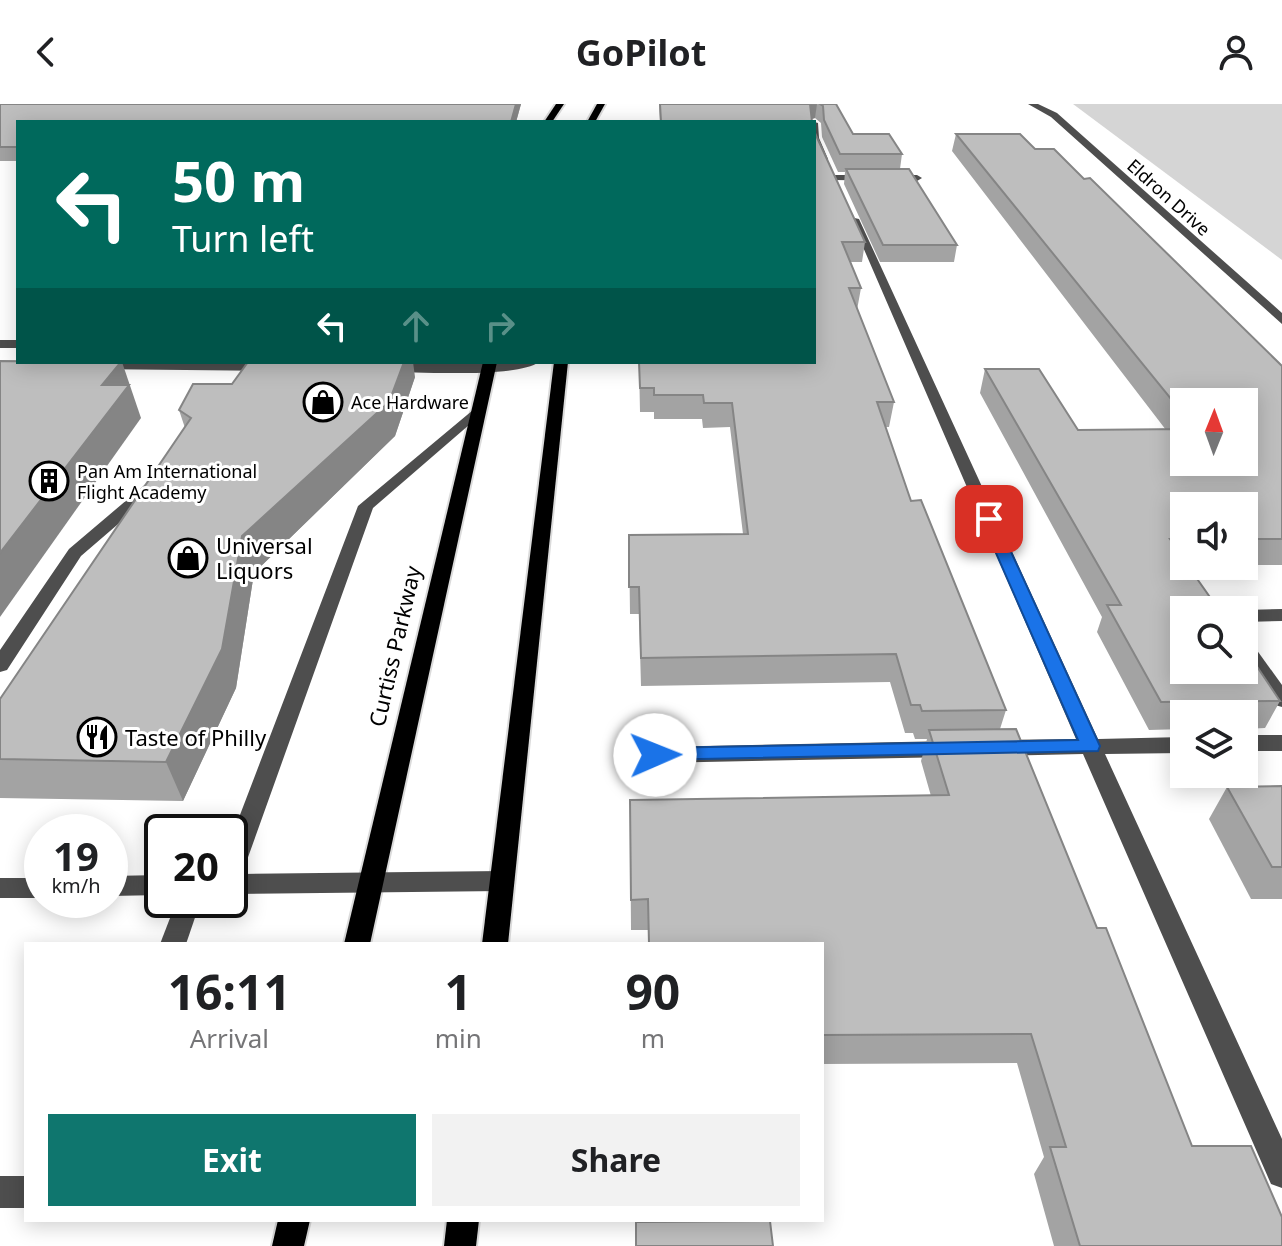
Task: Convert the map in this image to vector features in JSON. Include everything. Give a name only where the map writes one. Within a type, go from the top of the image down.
[{"type":"main road","points":[[495,942],[561,364]]},
{"type":"main road","name":"Curtiss Parkway","points":[[357,942],[489,365]]},
{"type":"main road","points":[[288,1246],[294,1222]]},
{"type":"main road","points":[[460,1246],[463,1222]]},
{"type":"street","name":"Eldron Drive","points":[[1032,104],[1054,115],[1282,320]]},
{"type":"street","points":[[816,140],[1282,1173]]},
{"type":"street","points":[[842,193],[917,178]]},
{"type":"street","points":[[375,368],[489,365]]},
{"type":"street","points":[[78,366],[282,367]]},
{"type":"street","points":[[208,388],[219,366]]},
{"type":"street","points":[[248,824],[366,506],[479,409]]},
{"type":"street","points":[[0,665],[75,553],[162,479],[168,466]]},
{"type":"street","points":[[1258,616],[1282,615]]},
{"type":"street","points":[[1258,666],[1282,700]]},
{"type":"street","points":[[1258,743],[1282,743]]},
{"type":"street","points":[[655,755],[1170,745]]},
{"type":"street","points":[[248,884],[502,881]]},
{"type":"street","points":[[0,888],[24,888]]},
{"type":"street","points":[[174,942],[182,918]]},
{"type":"street","points":[[0,1192],[24,1192]]},
{"type":"shaded area","points":[[1073,104],[1282,104],[1282,260]]},
{"type":"building","points":[[0,104],[516,104],[512,120],[16,120],[16,147],[0,147]]},
{"type":"building","points":[[660,104],[810,104],[812,120],[661,120]]},
{"type":"building","points":[[820,104],[836,104],[853,134],[889,134],[902,154],[840,154]]},
{"type":"building","points":[[956,134],[1020,134],[1035,149],[1054,149],[1084,179],[1090,178],[1282,366],[1282,539],[1258,539],[1258,492],[1170,492],[1170,580],[1198,580],[1209,596],[1170,596],[1170,684],[1258,684],[1258,668],[1280,701],[1161,702],[1107,605],[1121,605],[985,369],[1039,369],[1078,430],[1170,429],[1170,476],[1258,476],[1258,388],[1170,388],[1170,398]]},
{"type":"building","points":[[816,135],[865,242],[842,242],[861,288],[849,288],[894,402],[877,402],[911,501],[921,500],[1006,710],[922,711],[920,705],[911,705],[896,654],[641,658],[639,587],[629,587],[629,535],[748,534],[732,403],[704,403],[703,395],[654,395],[654,388],[640,388],[639,364],[816,364]]},
{"type":"building","points":[[846,169],[909,169],[957,245],[883,245]]},
{"type":"building","name":"Pan Am International Flight Academy","points":[[0,361],[16,361],[16,364],[119,364],[102,385],[129,385],[0,553]]},
{"type":"building","points":[[247,364],[403,364],[389,402],[242,536],[222,649],[166,762],[0,759],[0,699],[191,418],[179,410],[193,384],[232,384]]},
{"type":"building","points":[[1016,729],[1097,928],[1106,928],[1192,1146],[1251,1146],[1282,1217],[1282,1246],[1080,1246],[1050,1147],[1066,1147],[1031,1034],[824,1035],[824,942],[649,942],[648,899],[631,900],[630,800],[949,795],[929,730]]},
{"type":"building","points":[[1282,786],[1282,867],[1272,867],[1228,788]]},
{"type":"building","points":[[636,1222],[770,1222],[773,1246],[636,1246]]},
{"type":"place","name":"Ace Hardware","points":[[323,402]]},
{"type":"place","name":"Pan Am International Flight Academy","points":[[49,481]]},
{"type":"place","name":"Universal Liquors","points":[[188,558]]},
{"type":"place","name":"Taste of Philly","points":[[97,737]]},
{"type":"route","points":[[655,755],[1091,746],[989,519]]}]
